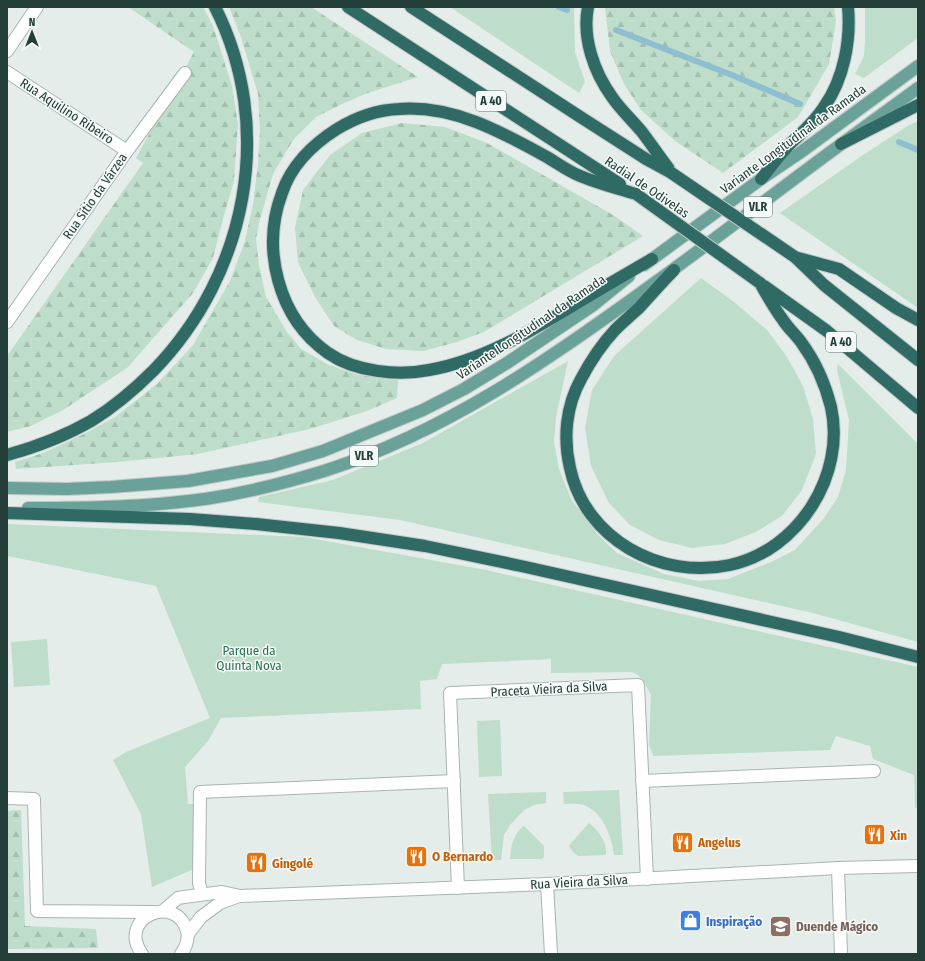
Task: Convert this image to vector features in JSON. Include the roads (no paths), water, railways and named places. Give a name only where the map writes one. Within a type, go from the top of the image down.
[{"type":"highway","points":[[7,455],[26,450],[61,436],[91,421],[117,403],[170,353],[192,323],[221,272],[231,247],[239,217],[245,181],[247,130],[241,80],[233,48],[215,7]]},
{"type":"highway","name":"Radial de Odivelas","points":[[348,7],[636,194],[827,331],[918,408]]},
{"type":"highway","name":"Radial de Odivelas","points":[[411,7],[640,155],[670,172],[795,257],[824,285],[918,360]]},
{"type":"highway","points":[[588,7],[588,34],[591,56],[599,76],[612,98],[644,135],[670,172]]},
{"type":"highway","points":[[761,178],[791,144],[810,126],[825,106],[833,91],[842,68],[848,45],[850,22],[848,7]]},
{"type":"highway","points":[[841,144],[918,105]]},
{"type":"highway","points":[[636,194],[577,174],[510,137],[476,122],[449,113],[423,109],[398,109],[375,112],[350,121],[328,135],[310,149],[294,170],[282,191],[276,214],[273,240],[274,266],[280,289],[292,314],[308,336],[329,354],[351,365],[381,372],[409,373],[450,365],[479,355],[512,340],[542,325],[652,259]]},
{"type":"highway","points":[[795,257],[839,269],[896,308],[918,320]]},
{"type":"highway","points":[[674,270],[614,332],[594,358],[580,380],[570,407],[566,429],[567,453],[572,477],[579,495],[590,514],[605,532],[625,547],[648,558],[677,566],[705,568],[730,565],[750,558],[768,549],[785,537],[815,502],[824,485],[830,467],[834,430],[831,408],[825,387],[814,362],[801,342],[777,313],[760,283]]},
{"type":"highway","points":[[7,513],[174,518],[249,523],[339,533],[425,546],[839,637],[918,657]]},
{"type":"main road","name":"Variante Longitudinal da Ramada","points":[[7,488],[111,488],[188,481],[272,466],[324,451],[423,410],[464,389],[507,363],[592,306],[652,259],[761,178],[801,152],[918,66]]},
{"type":"main road","points":[[841,144],[918,88]]},
{"type":"main road","name":"VLR","points":[[7,508],[120,507],[206,499],[287,481],[346,463],[402,441],[470,407],[509,384],[569,344],[674,270],[841,144]]},
{"type":"street","points":[[7,51],[37,7]]},
{"type":"street","name":"Rua Aquilino Ribeiro","points":[[7,72],[127,151]]},
{"type":"street","name":"Rua Sítio da Várzea","points":[[7,322],[127,151],[185,73]]},
{"type":"street","name":"Praceta Vieira da Silva","points":[[458,888],[450,693],[638,685],[646,879]]},
{"type":"street","points":[[642,781],[874,771]]},
{"type":"street","points":[[202,894],[199,883],[200,792],[454,781]]},
{"type":"street","points":[[7,798],[34,799],[37,911],[159,911],[172,913],[180,918],[185,925],[188,934],[185,950],[181,954]]},
{"type":"street","name":"Rua Vieira da Silva","points":[[142,954],[135,940],[136,931],[140,922],[146,916],[159,911],[178,898],[202,894],[222,892],[240,896],[458,888],[838,868],[918,866]]},
{"type":"street","points":[[838,868],[841,954]]},
{"type":"street","points":[[547,884],[551,954]]},
{"type":"street","name":"Rua Vieira da Silva","points":[[188,934],[201,917],[220,903],[240,896]]},
{"type":"waterway","points":[[559,7],[567,10]]},
{"type":"waterway","points":[[616,30],[732,75],[800,104]]},
{"type":"waterway","points":[[899,142],[918,150]]},
{"type":"place","name":"Xin","points":[[874,835]]},
{"type":"place","name":"Angelus","points":[[683,842]]},
{"type":"place","name":"O Bernardo","points":[[417,856]]},
{"type":"place","name":"Gingolé","points":[[256,863]]},
{"type":"place","name":"Inspiração","points":[[690,921]]},
{"type":"place","name":"Duende Mágico","points":[[781,926]]},
{"type":"park label","name":"Parque da Quinta Nova","points":[[249,658]]}]
